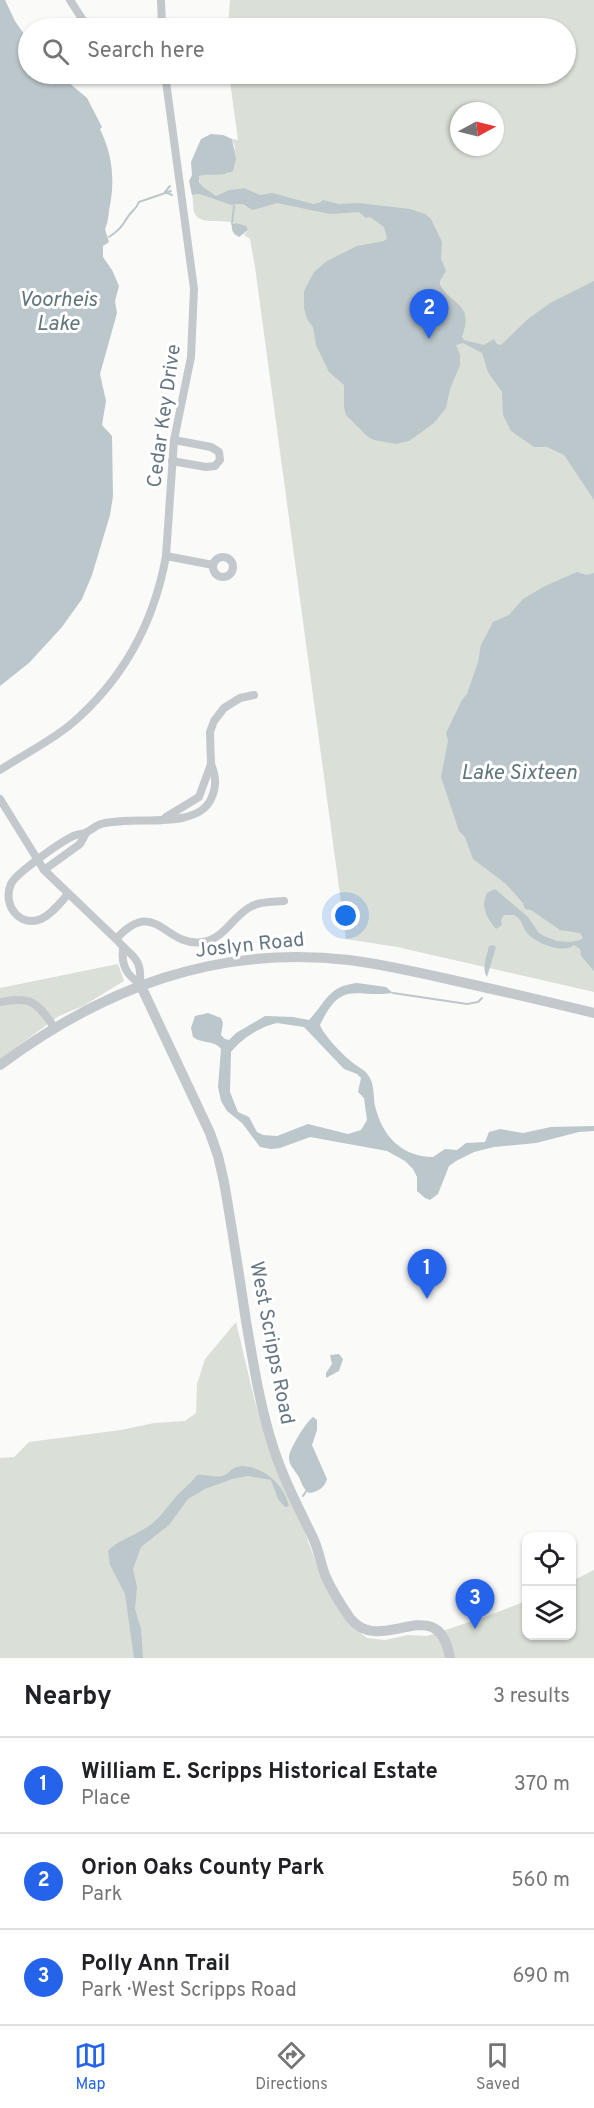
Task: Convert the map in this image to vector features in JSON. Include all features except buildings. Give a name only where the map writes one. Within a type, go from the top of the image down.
[{"type":"street","points":[[70,0],[82,18]]},
{"type":"street","points":[[161,0],[162,18]]},
{"type":"street","name":"Cedar Key Drive","points":[[0,770],[69,726],[97,699],[131,654],[155,602],[166,556],[174,440],[188,377],[194,325],[194,289],[166,84]]},
{"type":"street","points":[[172,461],[215,466],[220,460],[219,452],[211,447],[174,440]]},
{"type":"street","points":[[166,556],[213,565]]},
{"type":"street","points":[[68,894],[40,919],[20,918],[12,911],[8,900],[8,891],[12,882],[36,861],[75,835],[86,833],[101,824],[190,816],[208,807],[216,788],[211,764],[210,732],[214,721],[224,708],[240,698],[254,695]]},
{"type":"street","points":[[162,819],[199,797],[211,764]]},
{"type":"street","name":"West Scripps Road","points":[[0,799],[36,861],[116,939],[123,949],[135,955],[141,970],[140,984]]},
{"type":"street","points":[[44,870],[80,844],[86,833]]},
{"type":"street","points":[[116,939],[126,928],[138,921],[148,921],[181,937],[204,942],[226,930],[253,905],[284,901]]},
{"type":"street","name":"West Scripps Road","points":[[123,949],[122,961],[129,976],[140,984],[207,1126],[218,1156],[259,1396],[271,1442],[326,1575],[351,1621],[363,1631],[378,1636],[428,1626],[438,1631],[443,1638],[450,1658]]},
{"type":"street","name":"Joslyn Road","points":[[0,1065],[54,1028],[94,1005],[140,984],[180,972],[236,961],[271,958],[350,960],[411,971],[594,1013]]},
{"type":"street","points":[[0,1002],[16,999],[30,1000],[39,1006],[54,1028]]},
{"type":"shaded area","points":[[230,0],[594,0],[594,992],[397,947],[346,939],[250,239],[244,235],[248,230],[242,225],[204,220],[194,212],[192,195],[199,194],[231,205],[242,204],[246,207],[244,188],[229,190],[216,196],[203,189],[199,180],[199,176],[207,173],[228,174],[235,147],[232,139],[238,140],[230,84],[576,84],[576,18],[229,18]]},
{"type":"shaded area","points":[[118,964],[124,981],[83,1006],[59,1016],[0,1059],[0,988]]},
{"type":"shaded area","points":[[236,1322],[268,1446],[300,1520],[326,1589],[351,1625],[367,1638],[385,1640],[408,1635],[427,1636],[522,1603],[522,1640],[576,1640],[576,1579],[594,1570],[594,1658],[0,1658],[0,1458],[14,1457],[29,1442],[121,1430],[154,1423],[185,1421],[196,1413],[197,1384],[205,1359]]},
{"type":"water","name":"Voorheis Lake","points":[[0,0],[5,0],[18,25],[18,84],[70,84],[87,98],[102,127],[100,129],[110,157],[112,176],[105,229],[109,242],[103,246],[103,257],[119,286],[115,301],[117,313],[100,374],[106,401],[102,425],[112,436],[113,496],[110,515],[92,575],[82,599],[62,627],[29,663],[0,686]]},
{"type":"water","points":[[211,134],[223,135],[232,139],[236,159],[233,171],[229,173],[199,176],[199,182],[203,187],[216,196],[229,190],[244,188],[260,195],[272,193],[313,204],[323,200],[339,204],[358,203],[410,209],[425,214],[431,219],[442,242],[441,259],[446,271],[440,285],[464,311],[465,326],[462,337],[464,340],[484,345],[494,339],[497,344],[501,345],[528,319],[550,303],[594,281],[594,500],[564,455],[547,447],[534,447],[511,431],[503,415],[502,392],[488,372],[482,353],[463,343],[456,345],[460,355],[460,365],[450,389],[446,408],[434,423],[409,441],[396,444],[368,437],[346,415],[344,385],[329,372],[316,345],[313,327],[307,319],[304,308],[304,291],[314,272],[327,261],[357,246],[384,241],[387,238],[384,227],[359,212],[330,214],[277,203],[253,210],[242,204],[231,205],[199,194],[192,195],[189,181],[192,175],[191,162],[201,139]]},
{"type":"water","points":[[232,224],[246,226],[248,230],[239,237],[232,230]]},
{"type":"water","name":"Lake Sixteen","points":[[577,572],[587,575],[594,573],[594,971],[581,956],[580,949],[574,945],[570,948],[551,947],[532,938],[514,915],[504,915],[501,920],[502,925],[496,929],[484,908],[487,893],[495,889],[528,917],[539,933],[544,936],[557,941],[571,942],[583,937],[580,933],[560,930],[531,910],[525,909],[523,903],[506,884],[473,859],[465,837],[459,831],[441,777],[448,741],[446,733],[467,694],[481,645],[493,622],[509,615],[523,599]]},
{"type":"water","points":[[489,946],[496,947],[487,977],[484,970],[485,962]]},
{"type":"water","points":[[357,983],[386,987],[393,993],[359,993],[342,996],[335,1001],[320,1025],[340,1051],[368,1075],[373,1086],[378,1117],[388,1135],[402,1149],[433,1157],[445,1149],[457,1150],[466,1143],[485,1142],[489,1132],[500,1129],[523,1133],[551,1127],[594,1126],[594,1131],[579,1132],[536,1143],[494,1147],[474,1152],[449,1166],[438,1194],[430,1200],[417,1191],[417,1177],[413,1169],[405,1161],[387,1151],[310,1137],[280,1148],[260,1147],[242,1123],[227,1111],[221,1101],[218,1087],[221,1049],[215,1044],[193,1037],[191,1028],[195,1016],[208,1013],[221,1018],[223,1023],[221,1035],[229,1040],[236,1033],[265,1016],[309,1020],[328,996],[347,985]],"holes":[[[277,1023],[304,1027],[344,1069],[361,1078],[358,1092],[364,1098],[367,1120],[361,1130],[348,1134],[308,1124],[277,1136],[263,1135],[257,1132],[249,1117],[238,1112],[230,1092],[231,1052],[240,1042],[264,1027]]]},
{"type":"water","points":[[339,1354],[343,1359],[339,1371],[326,1378],[326,1373],[332,1364],[330,1355]]},
{"type":"water","points":[[313,1417],[317,1420],[317,1430],[312,1445],[327,1479],[321,1489],[309,1493],[304,1488],[289,1457],[299,1436]]},
{"type":"water","points":[[243,1466],[259,1470],[273,1479],[283,1491],[289,1506],[285,1507],[278,1499],[271,1480],[248,1476],[205,1489],[188,1499],[169,1525],[141,1547],[133,1569],[137,1587],[135,1609],[141,1629],[143,1658],[134,1658],[125,1594],[110,1565],[108,1551],[153,1523],[197,1475],[222,1476]]},
{"type":"waterway","points":[[170,186],[165,192],[172,195]]},
{"type":"waterway","points":[[109,237],[117,231],[139,202],[171,191]]},
{"type":"waterway","points":[[232,224],[234,206]]},
{"type":"waterway","points":[[393,993],[467,1004],[478,1002],[482,998]]},
{"type":"waterway","points":[[303,1496],[307,1490]]},
{"type":"place","name":"Orion Oaks County Park","points":[[429,339]]},
{"type":"place","name":"William E. Scripps Historical Estate","points":[[427,1299]]},
{"type":"place","name":"Polly Ann Trail","points":[[475,1629]]}]
